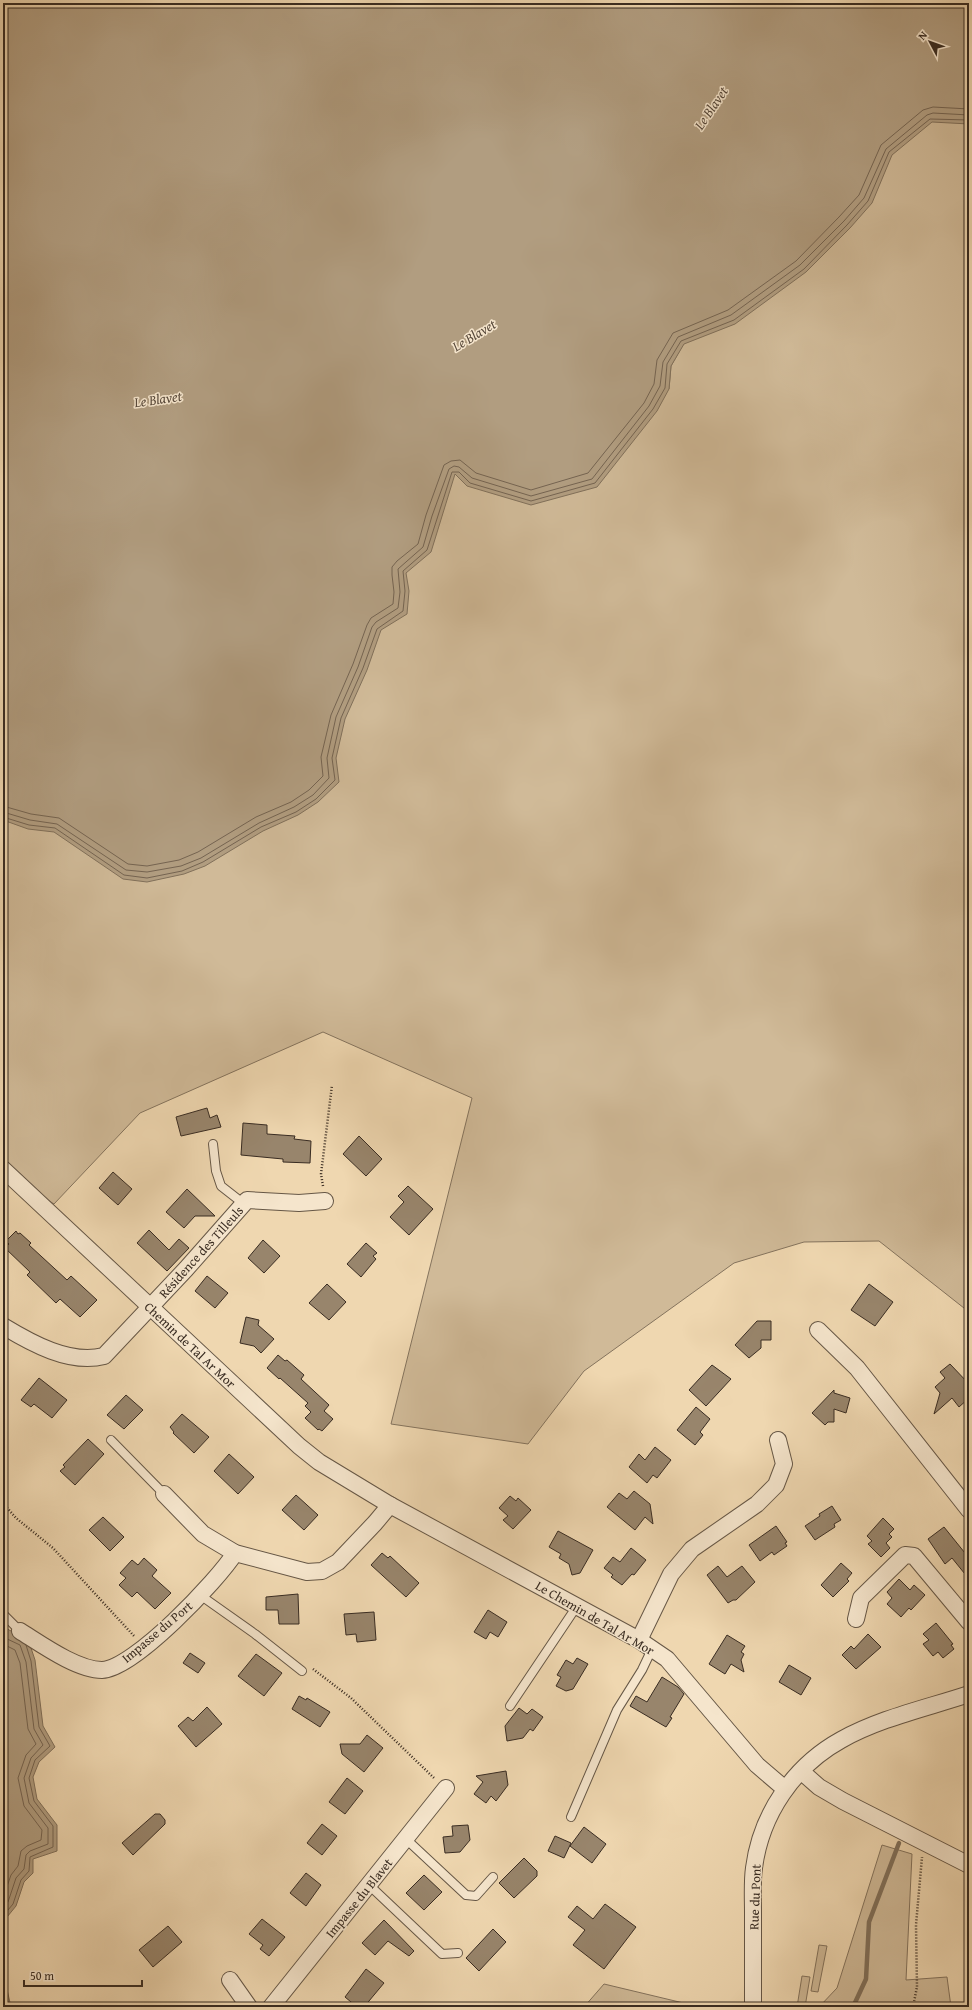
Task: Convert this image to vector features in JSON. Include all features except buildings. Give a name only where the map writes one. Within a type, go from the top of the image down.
[{"type":"street","name":"Chemin de Tal Ar Mor","points":[[3,1169],[299,1446],[319,1462],[390,1505]]},
{"type":"street","name":"Résidence des Tilleuls","points":[[3,1326],[24,1339],[73,1357],[92,1360],[104,1356],[150,1308],[247,1200],[299,1203],[325,1202]]},
{"type":"street","points":[[818,1330],[857,1368],[969,1510]]},
{"type":"street","points":[[639,1640],[671,1574],[692,1549],[757,1504],[776,1485],[784,1464],[778,1440]]},
{"type":"street","points":[[164,1494],[203,1534],[235,1553],[307,1572],[322,1571],[338,1562],[390,1505]]},
{"type":"street","name":"Le Chemin de Tal Ar Mor","points":[[390,1505],[639,1640],[667,1659],[757,1765],[785,1789]]},
{"type":"street","name":"Impasse du Port","points":[[20,1631],[65,1658],[93,1669],[111,1668],[132,1656],[172,1623],[228,1564],[235,1553]]},
{"type":"street","points":[[856,1619],[860,1598],[905,1555],[914,1556],[969,1622]]},
{"type":"street","name":"Rue du Pont","points":[[753,2007],[754,1869],[761,1833],[772,1809],[785,1789],[819,1754],[842,1740],[882,1722],[969,1694]]},
{"type":"street","points":[[802,1772],[819,1788],[969,1865]]},
{"type":"street","name":"Impasse du Blavet","points":[[271,2007],[446,1788]]},
{"type":"street","points":[[230,1980],[249,2007]]},
{"type":"lane","points":[[213,1144],[216,1171],[221,1186],[244,1204]]},
{"type":"lane","points":[[112,1440],[164,1494]]},
{"type":"lane","points":[[200,1595],[304,1667]]},
{"type":"lane","points":[[510,1706],[577,1606]]},
{"type":"lane","points":[[3,1614],[20,1631]]},
{"type":"lane","points":[[571,1817],[617,1710],[642,1670],[652,1649]]},
{"type":"lane","points":[[406,1839],[466,1895],[476,1896],[493,1877]]},
{"type":"lane","points":[[369,1885],[442,1954],[458,1954]]},
{"type":"path","points":[[325,1202],[321,1177],[332,1085]]},
{"type":"path","points":[[3,1503],[16,1518],[53,1548],[143,1647]]},
{"type":"path","points":[[304,1667],[351,1698],[446,1788]]},
{"type":"path","points":[[913,2007],[917,1987],[916,1925],[924,1841]]},
{"type":"shaded area","points":[[969,3],[969,1312],[879,1241],[804,1242],[734,1263],[584,1371],[528,1444],[391,1424],[472,1098],[323,1032],[140,1113],[54,1204],[3,1171],[3,566],[408,492],[669,389],[671,366],[684,343],[736,323]]},
{"type":"shaded area","points":[[882,1845],[912,1854],[906,1980],[947,1977],[951,2007],[819,2007],[837,1988]]},
{"type":"shaded area","points":[[819,1945],[827,1946],[818,1992],[811,1991]]},
{"type":"shaded area","points":[[802,1976],[810,1977],[805,2007],[797,2007]]},
{"type":"shaded area","points":[[604,1984],[696,2006],[696,2007],[584,2007]]},
{"type":"water","name":"Le Blavet","points":[[3,3],[969,3],[969,124],[932,122],[892,155],[872,203],[850,228],[806,272],[735,324],[684,344],[671,366],[669,389],[657,411],[597,487],[531,505],[467,486],[455,474],[431,552],[406,573],[409,591],[407,614],[381,630],[367,670],[345,719],[336,758],[339,782],[318,802],[298,815],[263,831],[205,866],[184,874],[147,882],[123,879],[54,832],[28,829],[3,820]]},
{"type":"water","points":[[3,1624],[9,1630],[28,1639],[35,1660],[43,1726],[55,1747],[39,1762],[33,1777],[37,1799],[57,1825],[57,1851],[33,1859],[33,1873],[24,1882],[16,1906],[3,1922]]},
{"type":"water","points":[[3,1972],[11,2007],[3,2007]]},
{"type":"waterway","points":[[853,2007],[866,1979],[869,1922],[899,1843]]}]
